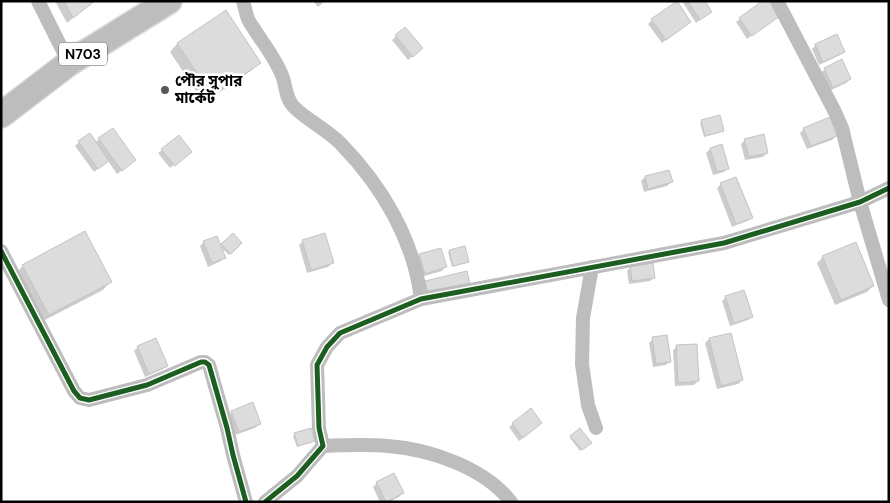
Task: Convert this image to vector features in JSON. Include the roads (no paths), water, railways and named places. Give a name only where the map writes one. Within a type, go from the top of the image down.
[{"type":"highway","name":"N703","points":[[1,115],[69,63],[169,1]]},
{"type":"street","points":[[38,1],[69,63]]},
{"type":"street","points":[[243,1],[249,20],[275,60],[288,98],[293,105],[341,144],[387,202],[409,250],[419,283],[421,300]]},
{"type":"street","points":[[778,1],[842,128],[860,202],[889,300]]},
{"type":"street","points":[[323,446],[319,428],[317,365],[327,347],[340,333],[421,300],[724,243],[860,202],[889,188]]},
{"type":"street","points":[[1,251],[74,391],[80,398],[89,400],[114,394],[147,384],[201,362],[209,365],[228,428],[233,455],[246,502]]},
{"type":"street","points":[[592,267],[583,318],[582,364],[588,405],[596,428]]},
{"type":"street","points":[[265,502],[297,476],[323,446],[358,445],[391,446],[430,454],[474,471],[502,491],[511,502]]},
{"type":"place","name":"পৌর সুপার মার্কেট","points":[[165,90]]}]
